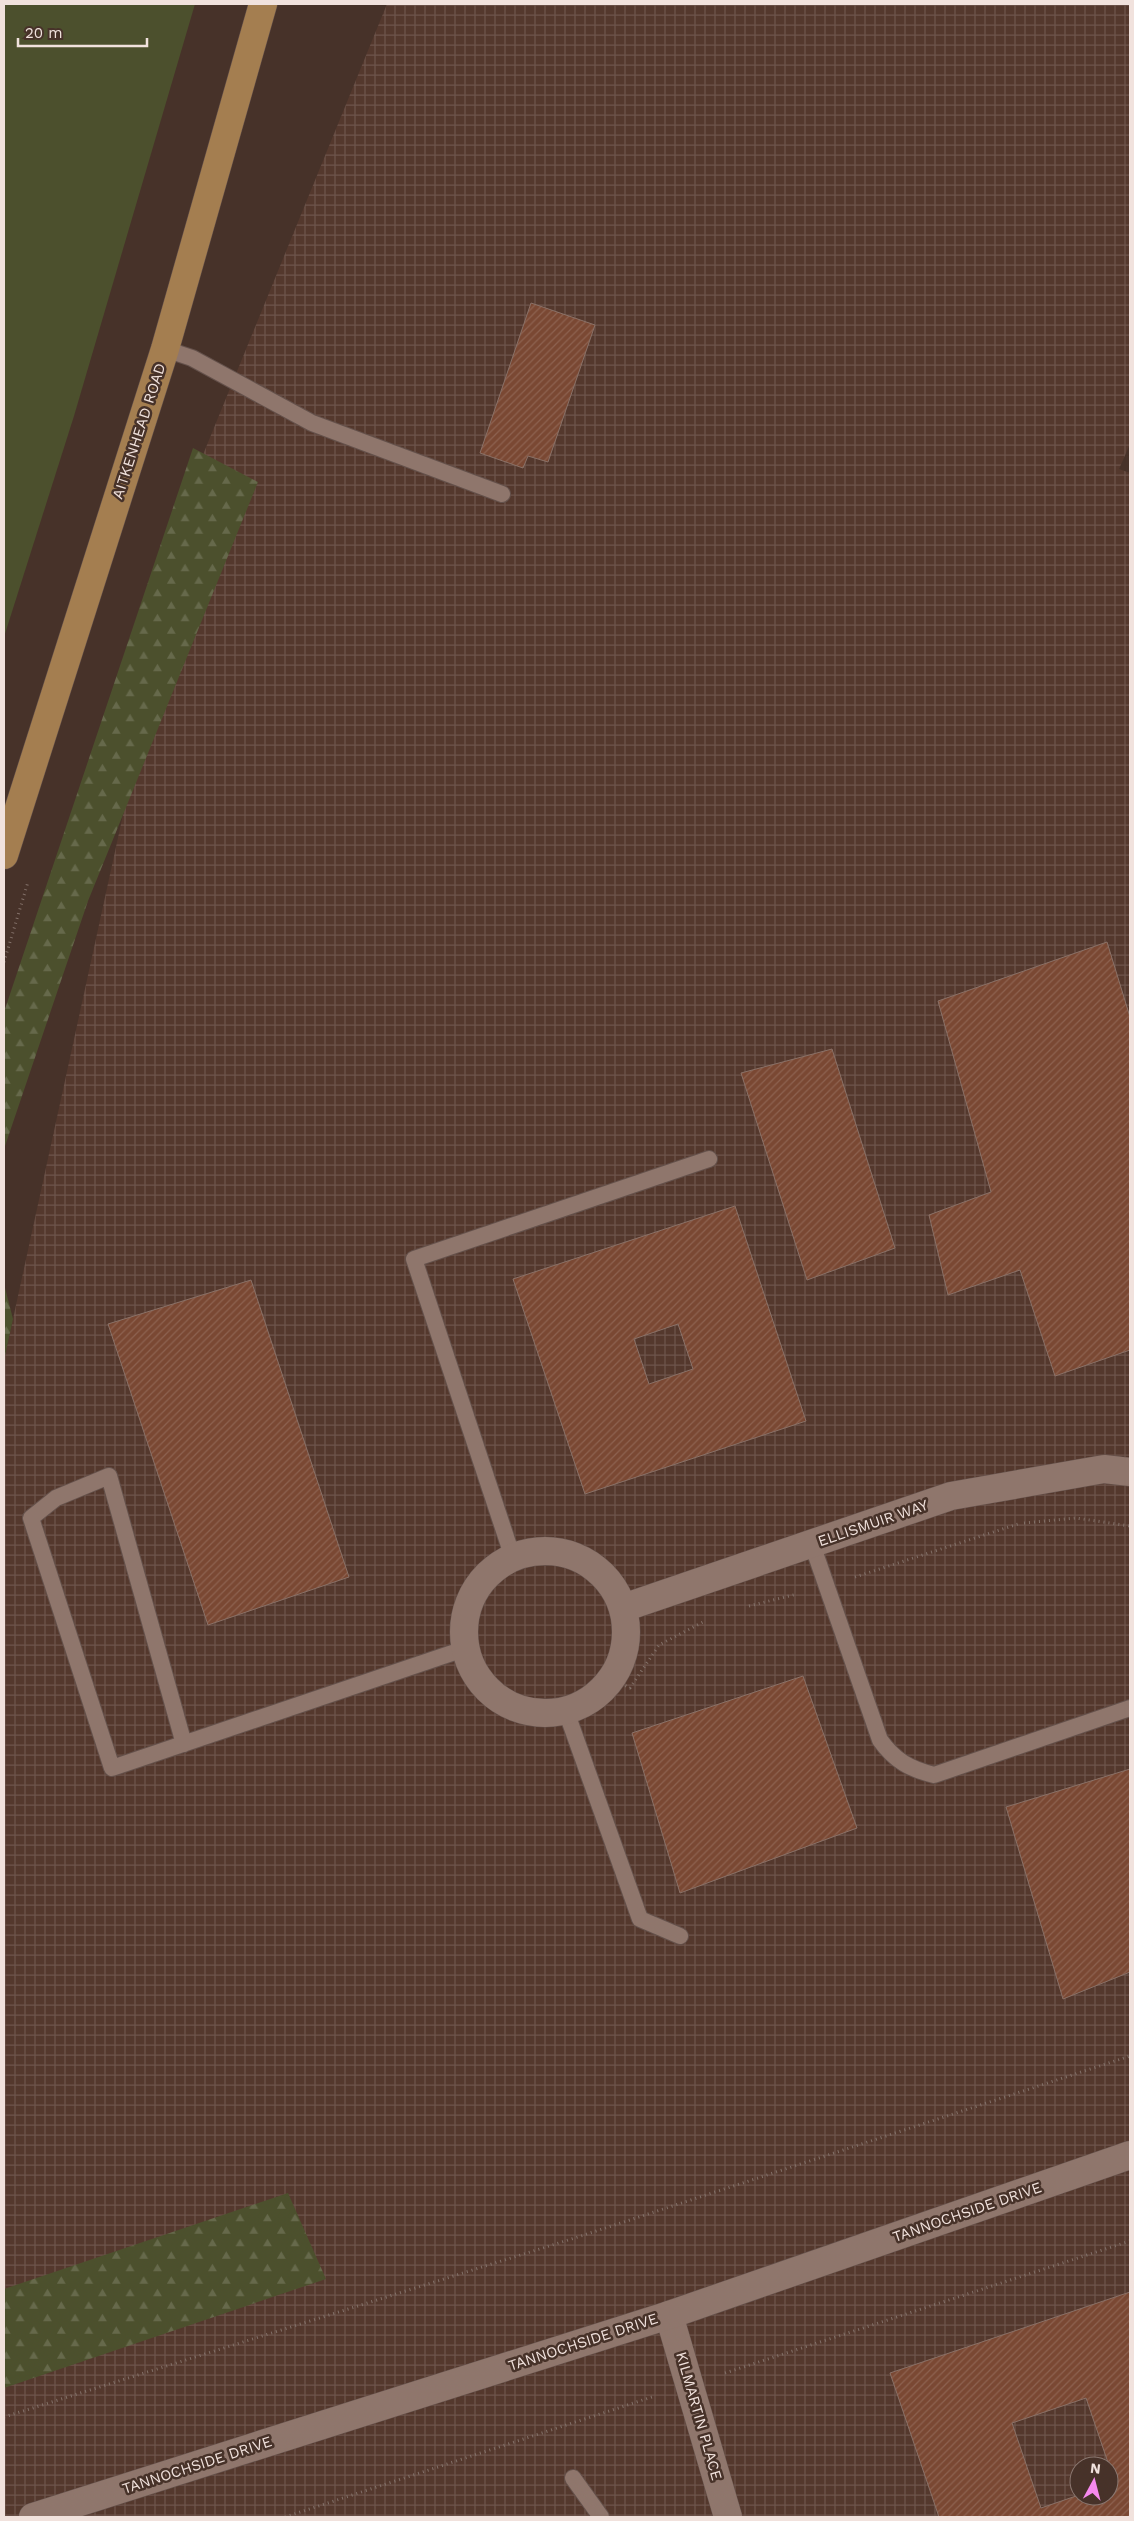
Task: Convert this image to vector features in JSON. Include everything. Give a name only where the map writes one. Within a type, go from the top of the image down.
[{"type":"main road","name":"AITKENHEAD ROAD","points":[[4,855],[165,349],[263,4]]},
{"type":"street","name":"ELLISMUIR WAY","points":[[623,1608],[951,1496],[1104,1469],[1130,1472]]},
{"type":"street","points":[[542,1551],[570,1554],[594,1568],[614,1588],[623,1608],[626,1636],[620,1664],[612,1678],[592,1699],[566,1711],[545,1714],[517,1710],[492,1696],[476,1678],[464,1649],[463,1623],[466,1608],[479,1583],[500,1564],[513,1558],[527,1552],[542,1551]]},
{"type":"street","name":"TANNOCHSIDE DRIVE","points":[[32,2517],[669,2315],[1130,2155]]},
{"type":"street","name":"KILMARTIN PLACE","points":[[669,2315],[728,2517]]},
{"type":"lane","points":[[165,349],[192,358],[312,423],[502,494]]},
{"type":"lane","points":[[513,1558],[414,1259],[709,1159]]},
{"type":"lane","points":[[184,1744],[110,1476],[56,1498],[31,1518],[112,1768],[184,1744],[464,1649]]},
{"type":"lane","points":[[812,1544],[880,1740],[891,1755],[912,1770],[934,1775],[1130,1708]]},
{"type":"lane","points":[[566,1711],[640,1919],[680,1936]]},
{"type":"lane","points":[[573,2478],[601,2517]]},
{"type":"path","points":[[4,2417],[581,2236],[1130,2056]]},
{"type":"shaded area","points":[[387,4],[1130,4],[1130,444],[1119,469],[1130,473],[1130,2517],[4,2517],[4,1360],[200,462]]},
{"type":"green space","points":[[4,4],[195,4],[74,416],[4,637]]},
{"type":"green space","points":[[193,448],[258,482],[88,901],[4,1149],[4,1012]]},
{"type":"green space","points":[[4,1284],[13,1319],[4,1360]]},
{"type":"green space","points":[[288,2193],[326,2279],[4,2388],[4,2289]]},
{"type":"building","points":[[531,303],[595,325],[548,462],[528,456],[523,468],[480,453]]},
{"type":"building","points":[[1107,942],[1130,1017],[1130,1350],[1055,1376],[1020,1270],[948,1295],[929,1215],[991,1192],[938,1001]]},
{"type":"building","points":[[832,1049],[895,1248],[807,1280],[741,1073]]},
{"type":"building","points":[[735,1206],[806,1421],[585,1494],[513,1279]],"holes":[[[678,1324],[693,1369],[649,1384],[634,1339]]]},
{"type":"building","points":[[251,1280],[349,1577],[208,1625],[108,1324]]},
{"type":"building","points":[[803,1676],[857,1828],[680,1893],[632,1733]]},
{"type":"building","points":[[1130,1769],[1130,1972],[1063,1999],[1006,1807]]},
{"type":"building","points":[[1130,2292],[1130,2517],[939,2517],[890,2373]],"holes":[[[1086,2398],[1106,2456],[1119,2456],[1119,2506],[1069,2506],[1069,2498],[1041,2508],[1012,2423]]]}]
